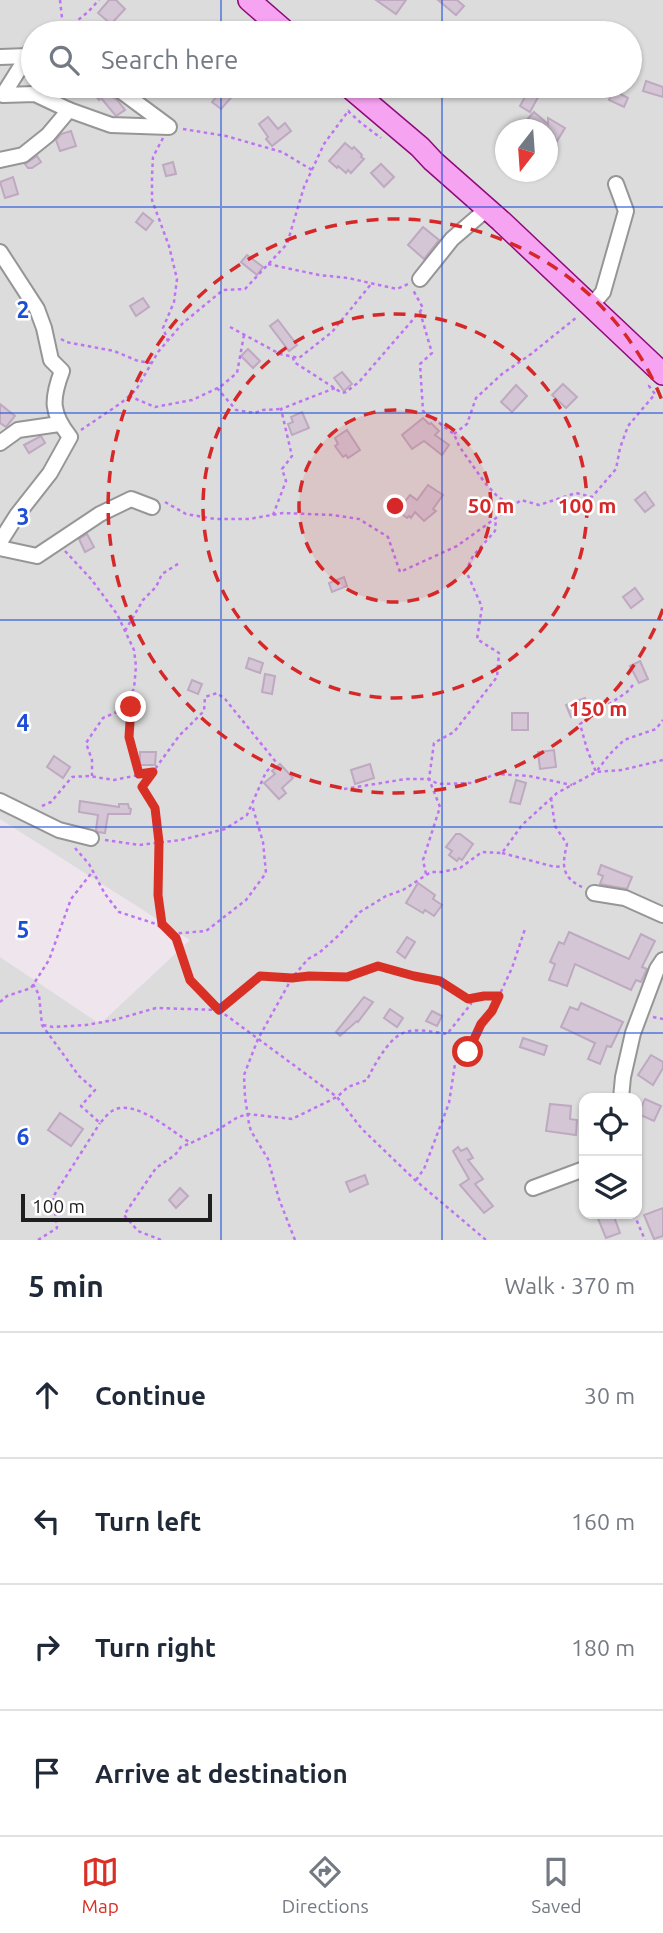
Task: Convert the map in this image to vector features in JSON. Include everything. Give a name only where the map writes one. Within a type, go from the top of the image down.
[{"type":"main road","points":[[249,0],[274,21]]},
{"type":"main road","points":[[362,98],[420,147],[661,372]]},
{"type":"street","points":[[0,57],[21,54]]},
{"type":"street","points":[[1,96],[21,68]]},
{"type":"street","points":[[1,96],[21,95]]},
{"type":"street","points":[[44,98],[111,125],[169,127]]},
{"type":"street","points":[[130,98],[169,127]]},
{"type":"street","points":[[0,160],[23,155],[48,135],[69,110]]},
{"type":"street","points":[[591,306],[603,292],[626,211],[616,184]]},
{"type":"street","points":[[420,279],[452,239],[487,209]]},
{"type":"street","points":[[0,252],[37,309],[51,360],[62,371],[54,391],[57,420],[70,438],[50,473],[0,542]]},
{"type":"street","points":[[0,443],[18,430],[60,424]]},
{"type":"street","points":[[0,548],[37,556],[100,514],[131,499],[152,507]]},
{"type":"street","points":[[0,801],[59,830],[91,838]]},
{"type":"street","points":[[594,893],[625,898],[663,915]]},
{"type":"street","points":[[621,1093],[633,1033],[657,969],[663,960]]},
{"type":"street","points":[[533,1188],[579,1171]]},
{"type":"path","points":[[60,0],[64,21]]},
{"type":"path","points":[[77,21],[99,0]]},
{"type":"path","points":[[70,438],[136,390],[152,363],[183,323],[223,290],[245,289],[287,244],[304,187],[350,98]]},
{"type":"path","points":[[168,341],[163,328],[174,302],[177,279],[169,246],[152,200],[152,176],[153,157],[169,127],[226,136],[282,152],[312,170]]},
{"type":"path","points":[[268,264],[397,289],[410,284],[423,308],[359,382],[346,393],[294,362],[293,357]]},
{"type":"path","points":[[230,327],[280,354],[299,358],[332,332],[372,283]]},
{"type":"path","points":[[454,434],[467,424],[476,398],[502,374],[591,306]]},
{"type":"path","points":[[420,312],[432,354],[420,364],[423,411],[454,434],[458,446],[499,499],[514,505]]},
{"type":"path","points":[[45,332],[66,342],[114,351],[138,361],[152,363]]},
{"type":"path","points":[[130,396],[155,407],[192,400],[217,388],[237,373],[244,335]]},
{"type":"path","points":[[152,507],[165,502],[186,514],[215,519],[249,519],[283,513],[359,519],[388,537],[400,572],[457,546],[521,500],[539,505],[576,493],[592,497],[616,470],[628,426],[655,394],[649,386],[661,372]]},
{"type":"path","points":[[217,388],[236,410],[255,413],[281,409],[335,388]]},
{"type":"path","points":[[273,515],[286,481],[282,469],[292,456],[281,409]]},
{"type":"path","points":[[426,875],[423,860],[439,807],[429,779],[434,743],[454,733],[497,677],[499,653],[477,639],[482,607],[466,571],[473,556],[495,531],[496,518]]},
{"type":"path","points":[[60,539],[61,547],[91,579],[117,614],[134,650],[136,666],[129,737],[139,774]]},
{"type":"path","points":[[125,631],[143,600],[156,587],[163,574],[181,562]]},
{"type":"path","points":[[596,772],[580,724],[633,685]]},
{"type":"path","points":[[92,776],[92,760],[86,743],[103,718],[119,711],[134,689]]},
{"type":"path","points":[[91,838],[139,845],[159,842],[181,840],[225,829],[247,815],[267,772],[276,762],[225,699],[217,693],[205,697],[204,711],[179,736],[142,787],[155,808],[159,842],[158,895],[162,924],[170,934]]},
{"type":"path","points":[[596,772],[624,740],[656,729],[663,720]]},
{"type":"path","points":[[502,853],[522,825],[551,798],[572,785],[596,772],[622,770],[663,760]]},
{"type":"path","points":[[26,814],[51,802],[72,777],[92,776],[114,780],[153,772]]},
{"type":"path","points":[[344,789],[406,779],[429,779],[438,784],[472,783],[496,774],[530,776],[572,785]]},
{"type":"path","points":[[551,798],[555,825],[567,844],[564,866],[566,876],[594,893]]},
{"type":"path","points":[[170,934],[206,931],[246,900],[266,873],[263,842],[252,805]]},
{"type":"path","points":[[59,830],[93,871],[105,894],[119,912],[156,924],[176,938],[190,980],[219,1010],[337,1097],[362,1129],[415,1180],[485,1240]]},
{"type":"path","points":[[295,1240],[279,1199],[268,1159],[251,1131],[244,1075],[258,1039],[292,978],[308,959],[320,953],[360,912],[431,872],[460,868],[481,852],[502,853],[555,867],[564,866]]},
{"type":"path","points":[[0,1002],[7,996],[31,988],[49,960],[71,899],[93,871]]},
{"type":"path","points":[[415,1180],[425,1169],[449,1103],[456,1064],[468,1052],[481,1024],[492,1011],[512,968],[525,929]]},
{"type":"path","points":[[42,1025],[86,1025],[156,1008],[219,1010],[260,976],[347,977],[378,966],[440,981],[468,999],[471,1004],[447,1034],[416,1031],[400,1034],[376,1060],[367,1080],[348,1087],[337,1097],[292,1119],[248,1114],[238,1117],[216,1131],[181,1147],[175,1155],[156,1168],[124,1215],[138,1231],[161,1240]]},
{"type":"path","points":[[33,984],[39,996],[42,1025],[79,1076],[95,1090],[81,1106],[100,1123]]},
{"type":"path","points":[[468,999],[499,996]]},
{"type":"path","points":[[38,1240],[57,1228],[53,1197],[100,1123],[113,1110],[129,1107],[155,1118],[191,1143]]},
{"type":"path","points":[[636,1219],[645,1240]]},
{"type":"shaded area","points":[[0,0],[663,0],[663,1240],[0,1240],[0,957],[100,1024],[190,940],[0,819]]},
{"type":"building","points":[[109,0],[116,0],[125,9],[114,21],[107,21],[98,13]]},
{"type":"building","points":[[376,0],[406,0],[396,14]]},
{"type":"building","points":[[438,0],[457,0],[464,6],[456,15]]},
{"type":"building","points":[[646,81],[663,87],[663,97],[643,91]]},
{"type":"building","points":[[101,98],[114,98],[118,101],[125,110],[116,116]]},
{"type":"building","points":[[215,98],[231,98],[221,109],[212,102]]},
{"type":"building","points":[[524,98],[538,98],[530,112],[520,106]]},
{"type":"building","points":[[610,98],[628,98],[624,107],[609,100]]},
{"type":"building","points":[[534,112],[542,119],[528,119]]},
{"type":"building","points":[[268,117],[278,129],[285,123],[291,131],[272,146],[259,124]]},
{"type":"building","points":[[558,124],[565,128],[558,139]]},
{"type":"building","points":[[71,131],[76,146],[60,151],[56,140],[61,134]]},
{"type":"building","points":[[345,143],[352,149],[354,147],[364,159],[351,173],[348,170],[346,173],[329,161]]},
{"type":"building","points":[[37,156],[41,162],[28,168],[25,164]]},
{"type":"building","points":[[173,162],[176,174],[166,176],[163,165]]},
{"type":"building","points":[[381,164],[394,177],[384,187],[371,173]]},
{"type":"building","points":[[13,177],[18,194],[5,198],[0,182]]},
{"type":"building","points":[[143,213],[153,221],[146,230],[136,222]]},
{"type":"building","points":[[423,227],[439,240],[424,259],[408,245]]},
{"type":"building","points":[[247,255],[263,267],[257,275],[241,262]]},
{"type":"building","points":[[143,298],[149,307],[136,316],[130,306]]},
{"type":"building","points":[[278,320],[297,345],[289,351],[270,326]]},
{"type":"building","points":[[248,349],[260,361],[253,368],[241,356]]},
{"type":"building","points":[[342,372],[352,384],[344,391],[334,378]]},
{"type":"building","points":[[563,384],[577,397],[566,408],[552,395]]},
{"type":"building","points":[[516,385],[527,396],[512,412],[501,402]]},
{"type":"building","points":[[0,404],[15,416],[6,427],[0,423]]},
{"type":"building","points":[[302,412],[309,428],[292,435],[288,424],[293,422],[291,417]]},
{"type":"building","points":[[423,418],[439,431],[435,435],[449,445],[442,455],[424,441],[412,449],[402,435]]},
{"type":"building","points":[[347,430],[360,450],[348,458],[346,455],[343,457],[335,446],[338,444],[335,438]]},
{"type":"building","points":[[41,436],[45,443],[29,453],[24,445]]},
{"type":"building","points":[[428,485],[443,495],[433,509],[436,511],[424,521],[415,512],[411,518],[407,518],[398,511],[410,495],[417,500]]},
{"type":"building","points":[[645,492],[654,505],[645,512],[635,500]]},
{"type":"building","points":[[87,534],[94,547],[85,552],[79,539]]},
{"type":"building","points":[[344,577],[347,586],[332,592],[329,583]]},
{"type":"building","points":[[635,588],[643,599],[631,608],[623,597]]},
{"type":"building","points":[[249,658],[263,663],[260,673],[246,668]]},
{"type":"building","points":[[640,661],[648,679],[639,683],[630,666]]},
{"type":"building","points":[[265,674],[275,676],[272,694],[262,692]]},
{"type":"building","points":[[192,680],[202,684],[198,694],[188,690]]},
{"type":"building","points":[[585,698],[589,708],[571,717],[566,705]]},
{"type":"building","points":[[512,713],[528,713],[528,730],[512,730]]},
{"type":"building","points":[[554,750],[556,767],[540,769],[538,752]]},
{"type":"building","points":[[140,752],[156,752],[155,765],[140,765]]},
{"type":"building","points":[[54,756],[70,767],[63,778],[47,767]]},
{"type":"building","points":[[280,764],[293,778],[282,788],[286,793],[279,799],[264,783],[275,774],[272,771]]},
{"type":"building","points":[[370,764],[374,778],[355,784],[351,770]]},
{"type":"building","points":[[516,780],[526,783],[520,804],[510,802]]},
{"type":"building","points":[[80,801],[119,807],[119,804],[128,804],[130,814],[108,814],[105,833],[98,832],[98,815],[79,812]]},
{"type":"building","points":[[456,834],[473,844],[462,860],[459,858],[457,861],[449,855],[452,851],[446,847]]},
{"type":"building","points":[[601,865],[632,877],[627,889],[600,884],[603,876],[598,874]]},
{"type":"building","points":[[418,883],[435,895],[433,899],[442,905],[434,916],[406,903]]},
{"type":"building","points":[[569,932],[629,959],[641,934],[655,941],[642,967],[647,969],[641,982],[636,980],[631,990],[575,964],[567,986],[549,980],[555,964],[550,962],[559,942],[564,944]]},
{"type":"building","points":[[407,937],[415,942],[405,958],[397,952]]},
{"type":"building","points":[[364,997],[373,1002],[358,1022],[340,1036],[336,1032]]},
{"type":"building","points":[[581,1003],[623,1022],[611,1047],[607,1046],[600,1064],[588,1059],[595,1043],[561,1027],[570,1007],[578,1010]]},
{"type":"building","points":[[390,1009],[403,1018],[397,1027],[384,1018]]},
{"type":"building","points":[[432,1011],[442,1016],[437,1026],[426,1021]]},
{"type":"building","points":[[523,1038],[547,1046],[544,1055],[520,1047]]},
{"type":"building","points":[[651,1055],[663,1062],[663,1068],[653,1085],[638,1075]]},
{"type":"building","points":[[645,1099],[661,1106],[654,1121],[642,1116]]},
{"type":"building","points":[[550,1104],[571,1106],[570,1119],[577,1120],[576,1135],[546,1131]]},
{"type":"building","points":[[60,1113],[83,1129],[71,1146],[48,1130]]},
{"type":"building","points":[[458,1147],[461,1151],[467,1148],[473,1158],[468,1160],[483,1179],[475,1184],[493,1206],[484,1213],[460,1185],[469,1179],[453,1151]]},
{"type":"building","points":[[365,1175],[368,1184],[350,1192],[346,1182]]},
{"type":"building","points":[[180,1188],[188,1196],[176,1208],[169,1200]]},
{"type":"building","points":[[663,1208],[663,1236],[654,1239],[644,1215]]},
{"type":"building","points":[[598,1219],[615,1219],[620,1233],[606,1238]]},
{"type":"route","points":[[131,707],[129,737],[139,774],[153,772],[142,787],[155,808],[158,826],[158,895],[162,924],[176,938],[190,980],[219,1010],[260,976],[347,977],[378,966],[440,981],[468,999],[499,996],[492,1011],[481,1024],[468,1052]]}]
